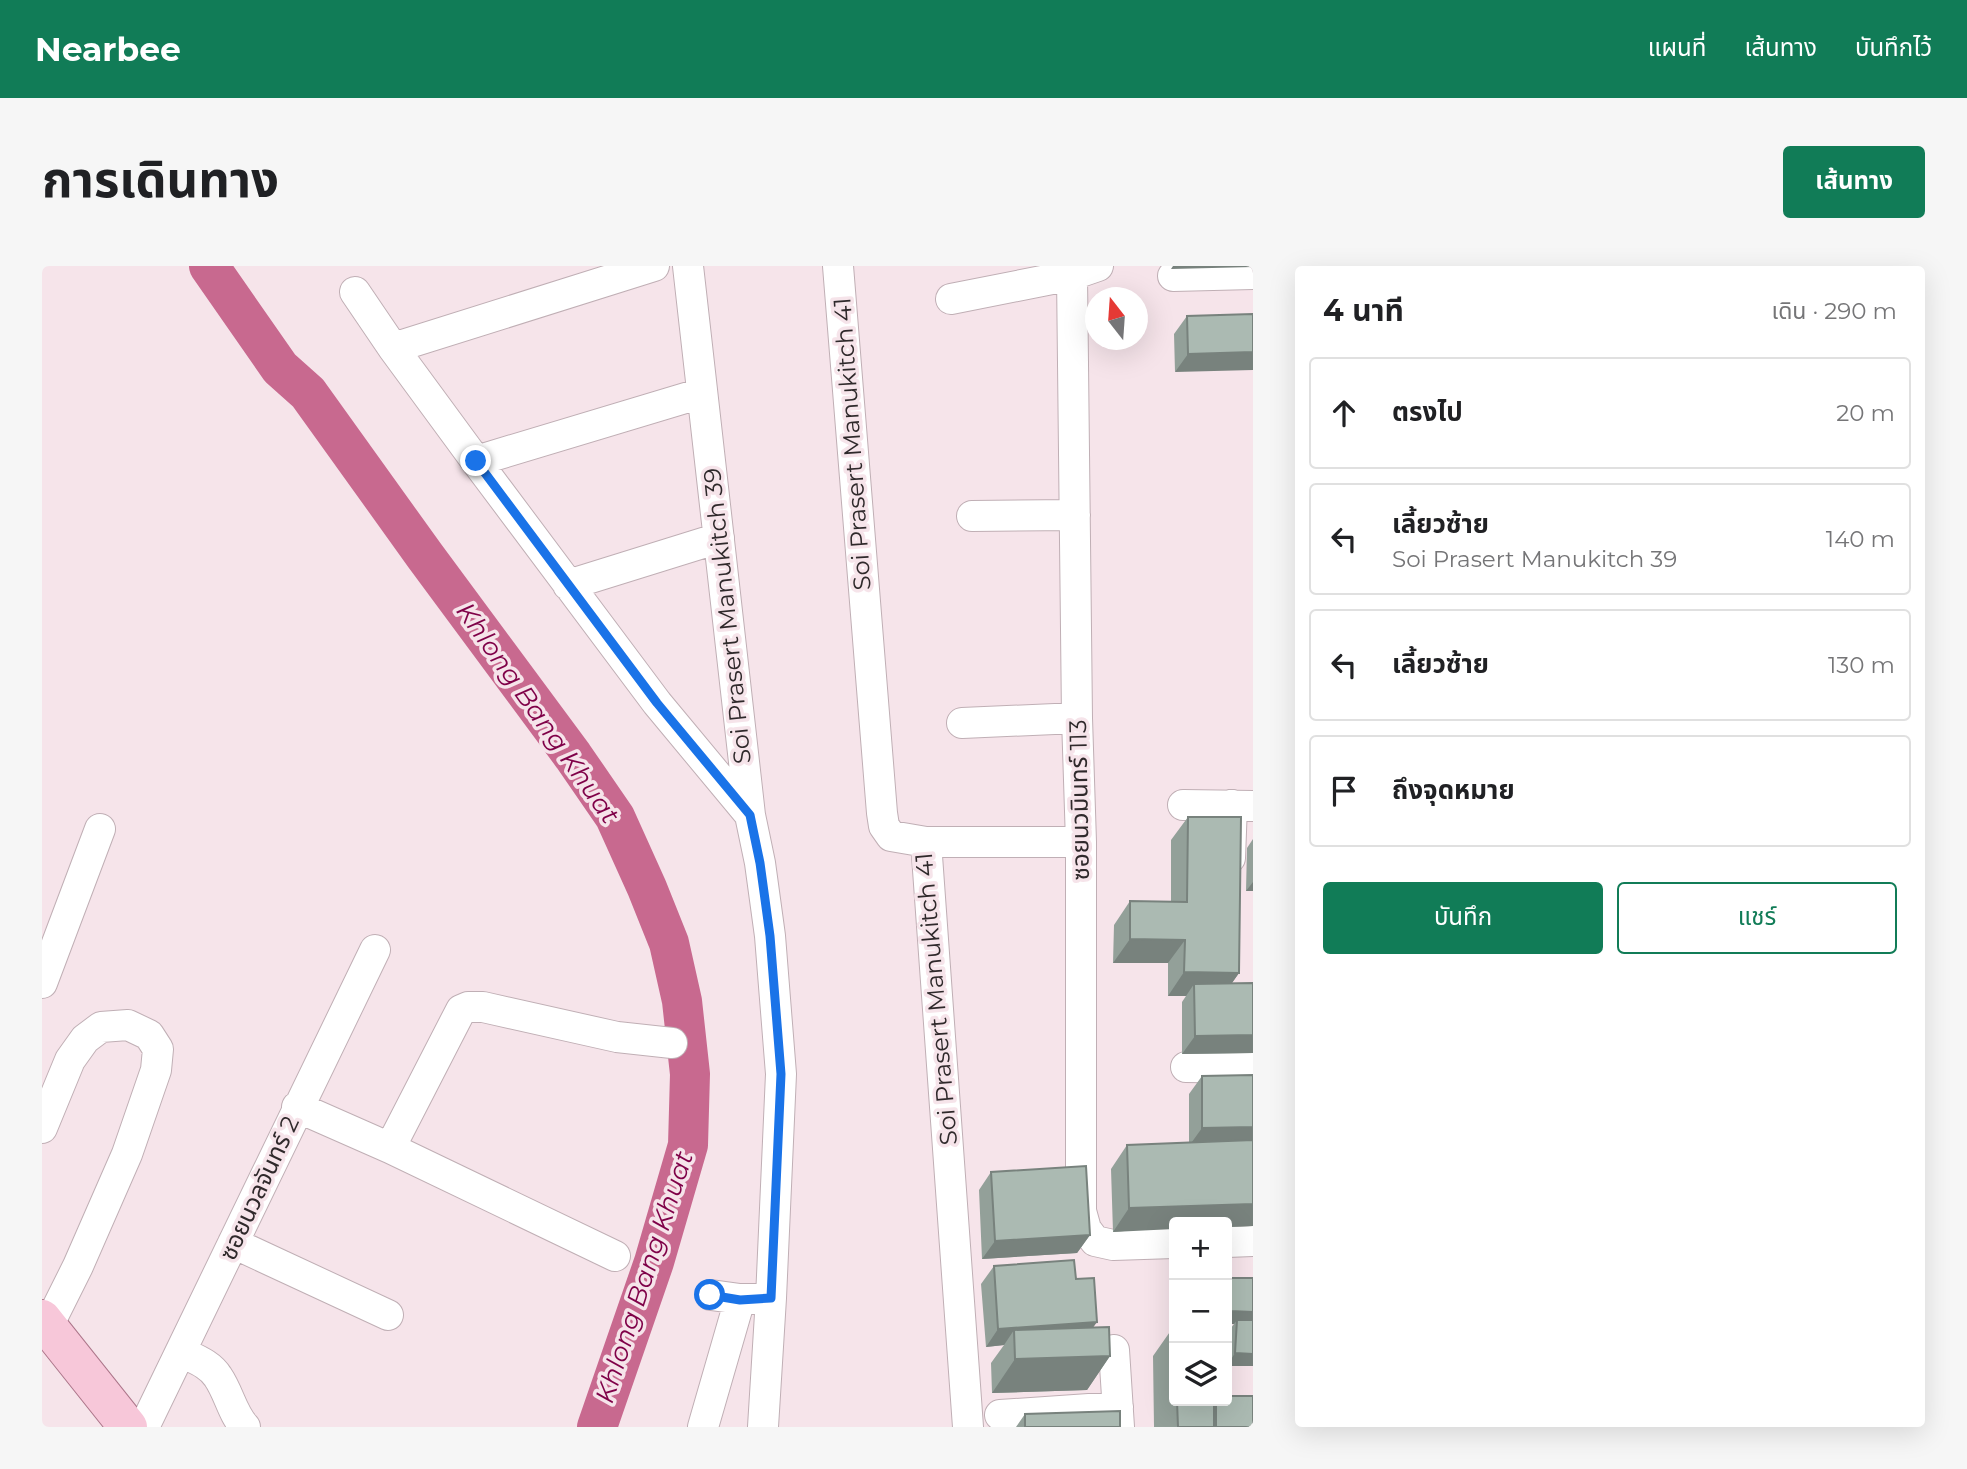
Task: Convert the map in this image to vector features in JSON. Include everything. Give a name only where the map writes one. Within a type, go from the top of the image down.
[{"type":"main road","points":[[45,1323],[128,1427]]},
{"type":"street","points":[[393,348],[654,266]]},
{"type":"street","name":"Soi Prasert Manukitch 39","points":[[688,266],[750,815],[770,936],[781,1074],[763,1427]]},
{"type":"street","name":"Soi Prasert Manukitch 41","points":[[838,266],[882,813],[884,826],[891,836],[926,842],[968,1427]]},
{"type":"street","points":[[951,299],[1085,271]]},
{"type":"street","name":"ซอยนวมินทร์ 113","points":[[1085,271],[1075,515],[1081,842],[1081,1211],[1086,1229],[1095,1241],[1113,1245],[1169,1243]]},
{"type":"street","points":[[1173,276],[1253,274]]},
{"type":"street","points":[[355,292],[476,461],[657,703],[750,815]]},
{"type":"street","points":[[476,461],[702,393]]},
{"type":"street","points":[[972,516],[1075,515]]},
{"type":"street","points":[[568,585],[719,538]]},
{"type":"street","points":[[962,723],[1077,718]]},
{"type":"street","points":[[1183,805],[1242,806],[1230,883]]},
{"type":"street","points":[[42,983],[100,829]]},
{"type":"street","points":[[926,842],[1081,842]]},
{"type":"street","name":"ซอยนวลจันทร์ 2","points":[[144,1427],[375,950]]},
{"type":"street","points":[[390,1148],[461,1010],[468,1007],[483,1007],[617,1037],[672,1042]]},
{"type":"street","points":[[42,1128],[70,1060],[85,1039],[101,1027],[128,1025],[149,1035],[158,1049],[156,1070],[127,1154],[78,1266],[45,1323]]},
{"type":"street","points":[[1186,1068],[1253,1068]]},
{"type":"street","points":[[297,1107],[390,1148],[615,1256]]},
{"type":"street","points":[[1232,1241],[1253,1241]]},
{"type":"street","points":[[233,1243],[388,1315]]},
{"type":"street","points":[[710,1295],[740,1300],[771,1298]]},
{"type":"street","points":[[703,1427],[740,1300]]},
{"type":"street","points":[[1000,1415],[1119,1417],[1114,1350]]},
{"type":"street","points":[[181,1352],[207,1365],[218,1377],[238,1419],[245,1427]]},
{"type":"building","points":[[1253,314],[1253,352],[1188,354],[1187,316]]},
{"type":"building","points":[[1188,817],[1241,817],[1239,973],[1184,972],[1185,940],[1130,939],[1130,901],[1187,902]]},
{"type":"building","points":[[1253,983],[1253,1035],[1195,1036],[1194,984]]},
{"type":"building","points":[[1253,1075],[1253,1127],[1202,1128],[1202,1076]]},
{"type":"building","points":[[1253,1140],[1253,1204],[1129,1208],[1127,1145]]},
{"type":"building","points":[[1086,1166],[1090,1235],[995,1241],[991,1172]]},
{"type":"building","points":[[1074,1260],[1076,1279],[1094,1278],[1097,1322],[998,1329],[994,1266]]},
{"type":"building","points":[[1232,1278],[1253,1278],[1253,1312],[1232,1311]]},
{"type":"building","points":[[1237,1320],[1253,1320],[1253,1354],[1235,1353]]},
{"type":"building","points":[[1109,1327],[1110,1356],[1015,1359],[1014,1330]]},
{"type":"building","points":[[1232,1396],[1253,1396],[1253,1427],[1216,1427],[1216,1406],[1232,1406]]},
{"type":"building","points":[[1177,1406],[1214,1406],[1214,1427],[1178,1427]]},
{"type":"building","points":[[1120,1411],[1120,1427],[1025,1427],[1025,1414]]},
{"type":"waterway","name":"Khlong Bang Khuat","points":[[209,266],[280,368],[308,393],[615,817],[669,943],[682,1001],[690,1074],[688,1145],[654,1262],[597,1427]]},
{"type":"route","points":[[476,461],[657,703],[750,815],[770,936],[781,1074],[771,1298],[740,1300],[710,1295]]}]
